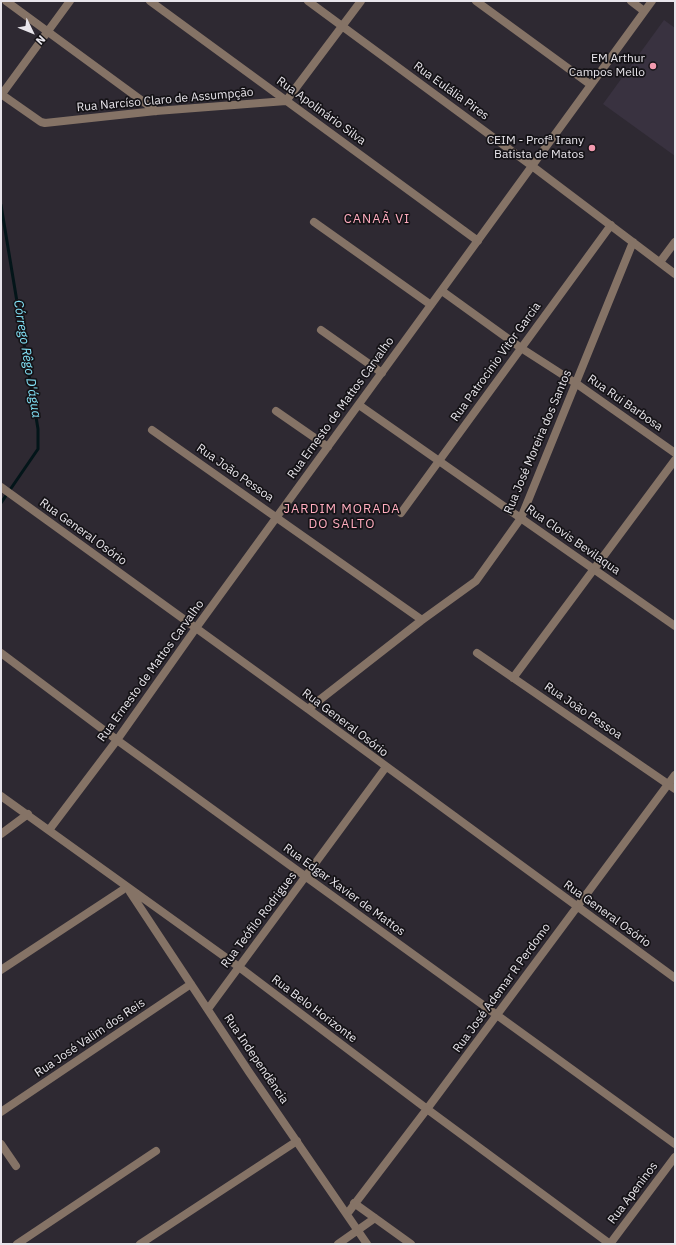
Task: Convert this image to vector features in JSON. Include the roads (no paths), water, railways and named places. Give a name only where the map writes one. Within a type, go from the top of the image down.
[{"type":"street","points":[[6,1],[156,111]]},
{"type":"street","points":[[1,94],[70,1]]},
{"type":"street","name":"Rua Apolinário Silva","points":[[150,1],[478,241]]},
{"type":"street","name":"Rua Eulália Pires","points":[[308,1],[532,166],[675,274]]},
{"type":"street","points":[[286,101],[361,1]]},
{"type":"street","points":[[476,1],[591,85]]},
{"type":"street","points":[[631,1],[644,11]]},
{"type":"street","name":"Rua Ernesto de Mattos Carvalho","points":[[49,830],[117,740],[196,628],[652,1]]},
{"type":"street","name":"Rua Narcíso Claro de Assumpção","points":[[1,94],[41,122],[45,123],[156,111],[286,101]]},
{"type":"street","points":[[314,222],[431,305]]},
{"type":"street","name":"Rua Patrocinio Vitor Garcia","points":[[400,512],[611,225]]},
{"type":"street","name":"Rua José Moreira dos Santos","points":[[308,710],[422,620],[476,581],[521,518],[633,242]]},
{"type":"street","points":[[660,262],[675,242]]},
{"type":"street","name":"Rua Rui Barbosa","points":[[442,291],[521,348],[576,384],[675,453]]},
{"type":"street","points":[[320,330],[382,373]]},
{"type":"street","name":"Rua Clovis Bevilaqua","points":[[359,405],[675,626]]},
{"type":"street","points":[[276,411],[328,447]]},
{"type":"street","name":"Rua João Pessoa","points":[[152,430],[422,620]]},
{"type":"street","points":[[513,678],[675,460]]},
{"type":"street","name":"Rua General Osório","points":[[1,487],[675,978]]},
{"type":"street","name":"Rua Edgar Xavier de Mattos","points":[[1,653],[117,740],[307,876],[496,1016],[675,1144]]},
{"type":"street","name":"Rua João Pessoa","points":[[477,653],[672,787]]},
{"type":"street","name":"Rua Teófilo Rodrigues","points":[[208,1009],[386,767]]},
{"type":"street","name":"Rua José Ademar R Perdomo","points":[[347,1214],[576,907],[672,787],[675,775]]},
{"type":"street","name":"Rua Belo Horizonte","points":[[1,796],[239,967],[426,1110],[610,1244]]},
{"type":"street","points":[[1,834],[28,814]]},
{"type":"street","points":[[1,970],[127,887]]},
{"type":"street","name":"Rua Independência","points":[[127,887],[191,984],[368,1244]]},
{"type":"street","name":"Rua José Valim dos Reis","points":[[1,1112],[191,984]]},
{"type":"street","points":[[140,1244],[297,1141]]},
{"type":"street","points":[[1,1144],[16,1166]]},
{"type":"street","points":[[17,1244],[156,1151]]},
{"type":"street","name":"Rua Apeninos","points":[[610,1244],[675,1157]]},
{"type":"street","points":[[354,1203],[411,1244]]},
{"type":"street","points":[[338,1244],[375,1218]]},
{"type":"waterway","name":"Córrego Rêgo D'água","points":[[1,205],[38,429],[38,449],[1,503]]},
{"type":"place","name":"EM Arthur Campos Mello","points":[[653,66]]},
{"type":"place","name":"CEIM - Profª Irany Batista de Matos","points":[[592,148]]},
{"type":"district","name":"CANAÃ VI","points":[[377,219]]},
{"type":"district","name":"JARDIM MORADA DO SALTO","points":[[342,516]]}]
